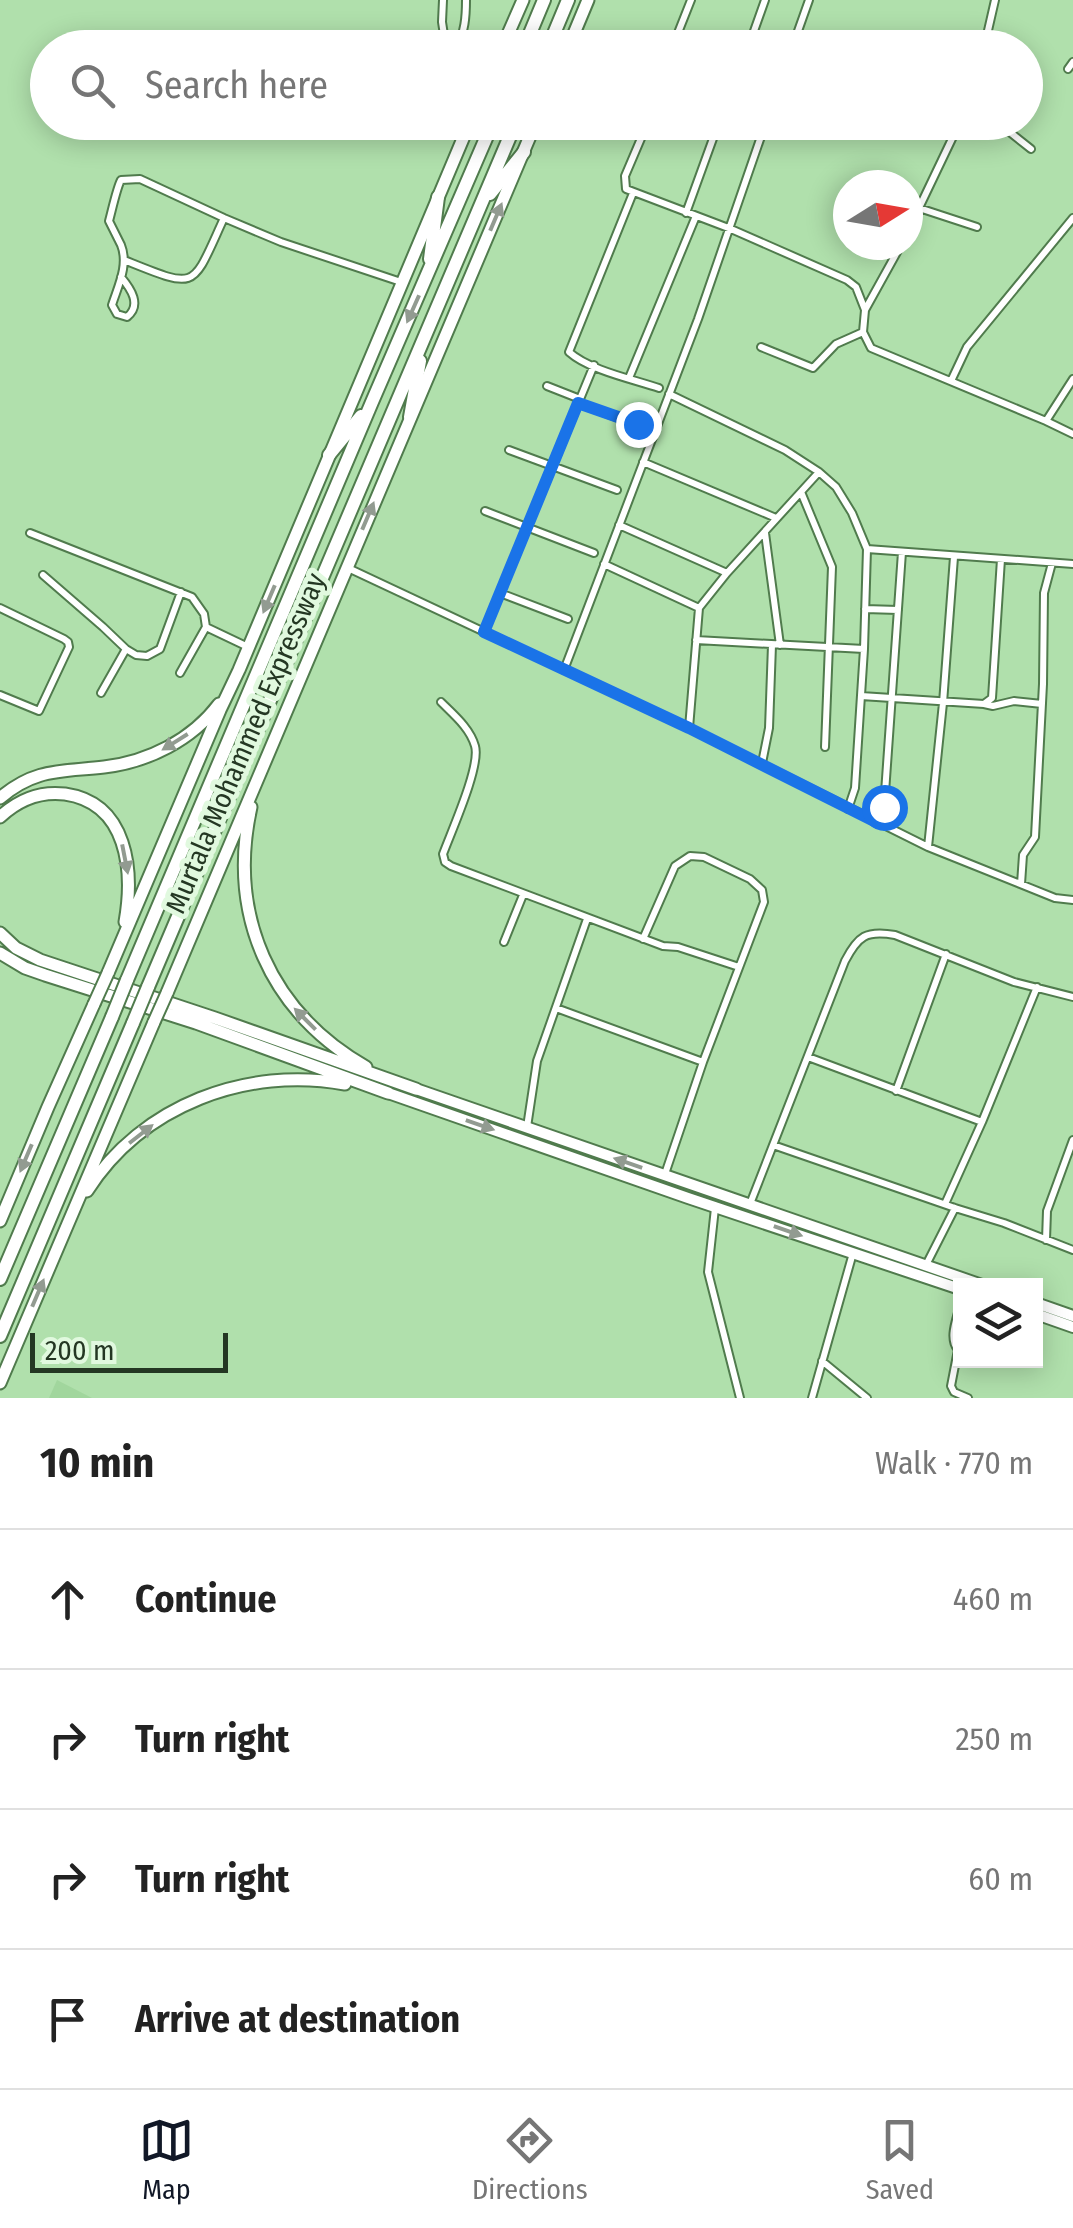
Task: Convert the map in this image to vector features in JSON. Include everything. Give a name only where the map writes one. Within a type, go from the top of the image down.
[{"type":"highway","points":[[510,30],[523,0]]},
{"type":"highway","points":[[532,30],[544,0]]},
{"type":"highway","points":[[556,30],[568,0]]},
{"type":"highway","points":[[576,30],[588,0]]},
{"type":"highway","name":"Murtala Mohammed Expressway","points":[[0,1221],[240,670],[462,140]]},
{"type":"highway","name":"Murtala Mohammed Expressway","points":[[0,1278],[485,140]]},
{"type":"highway","name":"Murtala Mohammed Expressway","points":[[0,1336],[508,140]]},
{"type":"highway","name":"Murtala Mohammed Expressway","points":[[0,1382],[529,140]]},
{"type":"highway","points":[[480,208],[524,152]]},
{"type":"highway","points":[[428,277],[438,197]]},
{"type":"highway","points":[[410,417],[424,338]]},
{"type":"highway","points":[[330,455],[372,402]]},
{"type":"highway","points":[[0,798],[12,787],[39,774],[122,764],[172,745],[214,710],[240,670]]},
{"type":"highway","points":[[260,774],[246,833],[244,881],[251,923],[268,968],[288,1000],[321,1034],[361,1064],[416,1089]]},
{"type":"highway","points":[[0,817],[20,801],[58,794],[84,799],[110,819],[122,841],[128,869],[128,909],[118,949]]},
{"type":"highway","points":[[0,932],[16,948],[40,960],[416,1089]]},
{"type":"highway","points":[[0,952],[35,972],[196,1023],[388,1093]]},
{"type":"highway","points":[[76,1206],[107,1164],[142,1132],[210,1094],[261,1080],[287,1078],[321,1080],[388,1093]]},
{"type":"main road","points":[[416,1089],[963,1278]]},
{"type":"main road","points":[[388,1093],[953,1287]]},
{"type":"main road","points":[[1043,1305],[1073,1316]]},
{"type":"main road","points":[[1043,1316],[1073,1327]]},
{"type":"street","points":[[443,0],[443,30]]},
{"type":"street","points":[[463,30],[466,0]]},
{"type":"street","points":[[679,30],[691,0]]},
{"type":"street","points":[[754,30],[765,0]]},
{"type":"street","points":[[798,30],[809,0]]},
{"type":"street","points":[[988,30],[995,0]]},
{"type":"street","points":[[640,140],[625,176],[626,189],[847,280],[856,287],[866,310]]},
{"type":"street","points":[[686,212],[712,140]]},
{"type":"street","points":[[564,670],[760,140]]},
{"type":"street","points":[[923,200],[951,140]]},
{"type":"street","points":[[1018,140],[1030,150]]},
{"type":"street","points":[[122,277],[132,290],[135,305],[126,317],[117,314],[112,305],[124,260],[123,248],[109,221],[121,180],[140,179],[281,242],[402,283]]},
{"type":"street","points":[[633,193],[569,349],[570,355],[659,388]]},
{"type":"street","points":[[923,209],[977,227]]},
{"type":"street","points":[[630,378],[696,216]]},
{"type":"street","points":[[124,260],[172,280],[190,278],[202,268],[224,218]]},
{"type":"street","points":[[952,381],[968,347],[1073,218]]},
{"type":"street","points":[[893,260],[866,310],[863,332],[871,348],[1073,434]]},
{"type":"street","points":[[762,347],[813,368],[836,344],[863,332]]},
{"type":"street","points":[[484,632],[594,365]]},
{"type":"street","points":[[1046,421],[1073,379]]},
{"type":"street","points":[[547,386],[638,424]]},
{"type":"street","points":[[669,394],[784,450],[829,479],[845,500],[867,550],[855,788],[848,809]]},
{"type":"street","points":[[509,450],[616,490]]},
{"type":"street","points":[[642,462],[776,518]]},
{"type":"street","points":[[689,728],[699,608],[820,472]]},
{"type":"street","points":[[801,492],[830,559],[825,748]]},
{"type":"street","points":[[486,512],[594,553]]},
{"type":"street","points":[[618,525],[727,573]]},
{"type":"street","points":[[762,764],[776,645],[764,532]]},
{"type":"street","points":[[30,533],[181,592],[199,605],[206,627],[180,673]]},
{"type":"street","points":[[867,550],[1073,564]]},
{"type":"street","points":[[878,823],[884,807],[902,552]]},
{"type":"street","points":[[928,848],[954,556]]},
{"type":"street","points":[[984,704],[992,698],[1001,559]]},
{"type":"street","points":[[1020,884],[1023,855],[1035,838],[1044,594],[1052,563]]},
{"type":"street","points":[[604,564],[699,608]]},
{"type":"street","points":[[347,568],[689,728],[928,848],[1055,898],[1073,900]]},
{"type":"street","points":[[43,575],[136,655],[147,656],[160,649],[181,592]]},
{"type":"street","points":[[500,593],[568,619]]},
{"type":"street","points":[[0,608],[64,639],[68,647],[39,711],[0,695]]},
{"type":"street","points":[[865,609],[898,610]]},
{"type":"street","points":[[206,627],[249,647]]},
{"type":"street","points":[[696,640],[864,650]]},
{"type":"street","points":[[101,693],[126,649]]},
{"type":"street","points":[[861,696],[993,706],[1014,702],[1042,704]]},
{"type":"street","points":[[441,702],[466,728],[476,747],[468,787],[443,854],[445,862],[587,919],[739,968]]},
{"type":"street","points":[[643,938],[675,866],[690,856],[704,857],[750,878],[762,890],[764,902],[664,1175]]},
{"type":"street","points":[[504,942],[523,895]]},
{"type":"street","points":[[527,1127],[536,1061],[587,919]]},
{"type":"street","points":[[750,1204],[845,961],[861,937],[894,935],[1014,982],[1073,997]]},
{"type":"street","points":[[896,1091],[946,954]]},
{"type":"street","points":[[945,1204],[1037,987]]},
{"type":"street","points":[[556,1008],[703,1062]]},
{"type":"street","points":[[808,1056],[982,1122]]},
{"type":"street","points":[[1046,1240],[1047,1211],[1073,1140]]},
{"type":"street","points":[[774,1144],[1004,1222],[1073,1250]]},
{"type":"street","points":[[715,1207],[708,1272],[740,1398]]},
{"type":"street","points":[[926,1265],[955,1208]]},
{"type":"street","points":[[812,1398],[853,1254]]},
{"type":"street","points":[[821,1360],[867,1398]]},
{"type":"street","points":[[954,1368],[950,1386],[968,1398]]},
{"type":"shaded area","points":[[57,1380],[92,1398],[49,1398]]},
{"type":"route","points":[[638,424],[578,403],[484,632],[689,728],[878,823],[884,807]]}]
